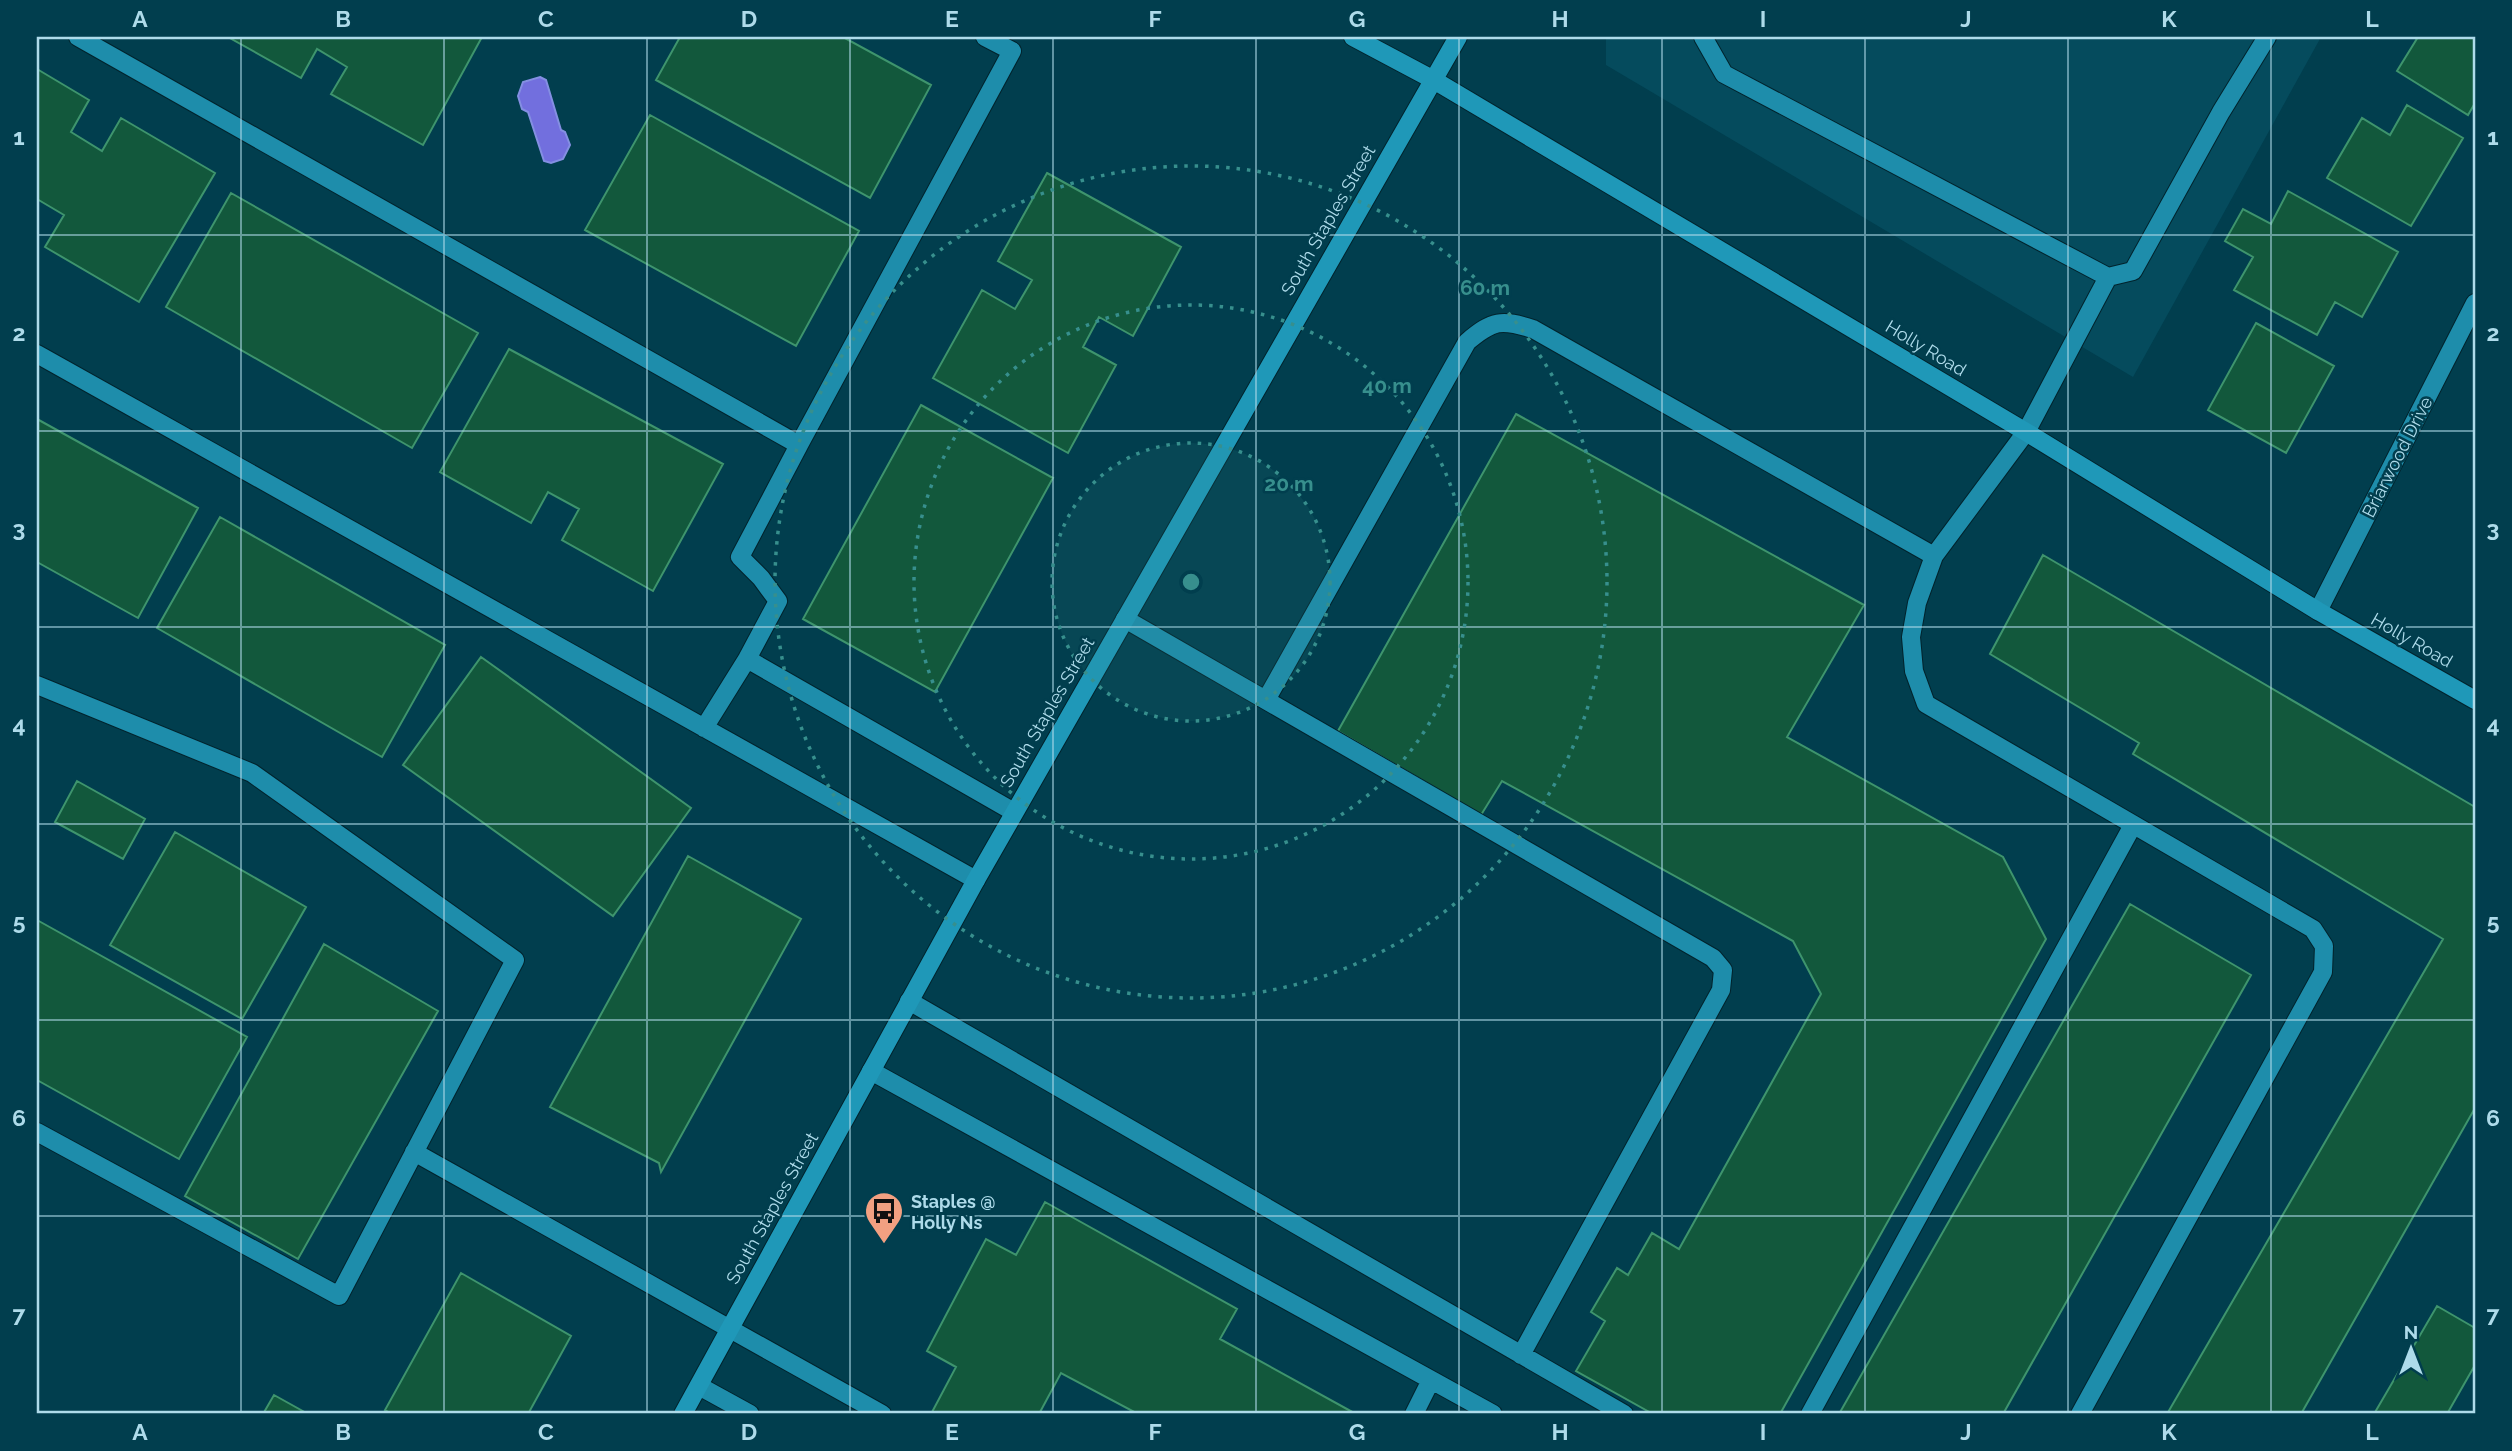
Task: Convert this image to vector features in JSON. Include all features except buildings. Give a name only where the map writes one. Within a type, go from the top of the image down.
[{"type":"main road","name":"Holly Road","points":[[1353,37],[1432,79],[2026,432],[2318,611],[2475,700]]},
{"type":"main road","name":"South Staples Street","points":[[683,1414],[975,880],[1458,37]]},
{"type":"street","points":[[78,37],[799,445]]},
{"type":"street","points":[[704,728],[747,659],[778,601],[761,578],[740,557],[1012,51],[985,37]]},
{"type":"street","points":[[1703,37],[1724,74],[2108,277],[2133,271],[2221,111],[2267,37]]},
{"type":"street","points":[[2080,1414],[2323,972],[2324,946],[2313,929],[1926,704],[1914,671],[1911,637],[1917,603],[1934,556],[2026,432],[2108,277]]},
{"type":"street","name":"Briarwood Drive","points":[[2318,611],[2475,303]]},
{"type":"street","points":[[1266,701],[1467,342],[1483,328],[1507,321],[1533,329],[1934,556]]},
{"type":"street","points":[[37,354],[975,880]]},
{"type":"street","points":[[1125,619],[1713,958],[1723,970],[1721,990],[1521,1355]]},
{"type":"street","points":[[747,659],[1014,812]]},
{"type":"street","points":[[37,685],[252,774],[515,960],[339,1296],[37,1132]]},
{"type":"street","points":[[1811,1414],[2133,825]]},
{"type":"street","points":[[909,1002],[1624,1414]]},
{"type":"street","points":[[871,1071],[1493,1414]]},
{"type":"street","points":[[414,1152],[882,1414]]},
{"type":"street","points":[[1414,1414],[1431,1380]]},
{"type":"street","points":[[699,1386],[750,1414]]},
{"type":"shaded area","points":[[1606,37],[2321,37],[2133,377],[1606,65]]},
{"type":"shaded area","points":[[540,77],[546,80],[561,130],[565,132],[570,145],[563,159],[551,163],[544,161],[528,112],[522,109],[518,96],[523,82]]},
{"type":"place","name":"Staples @ Holly Ns","points":[[884,1245]]}]
